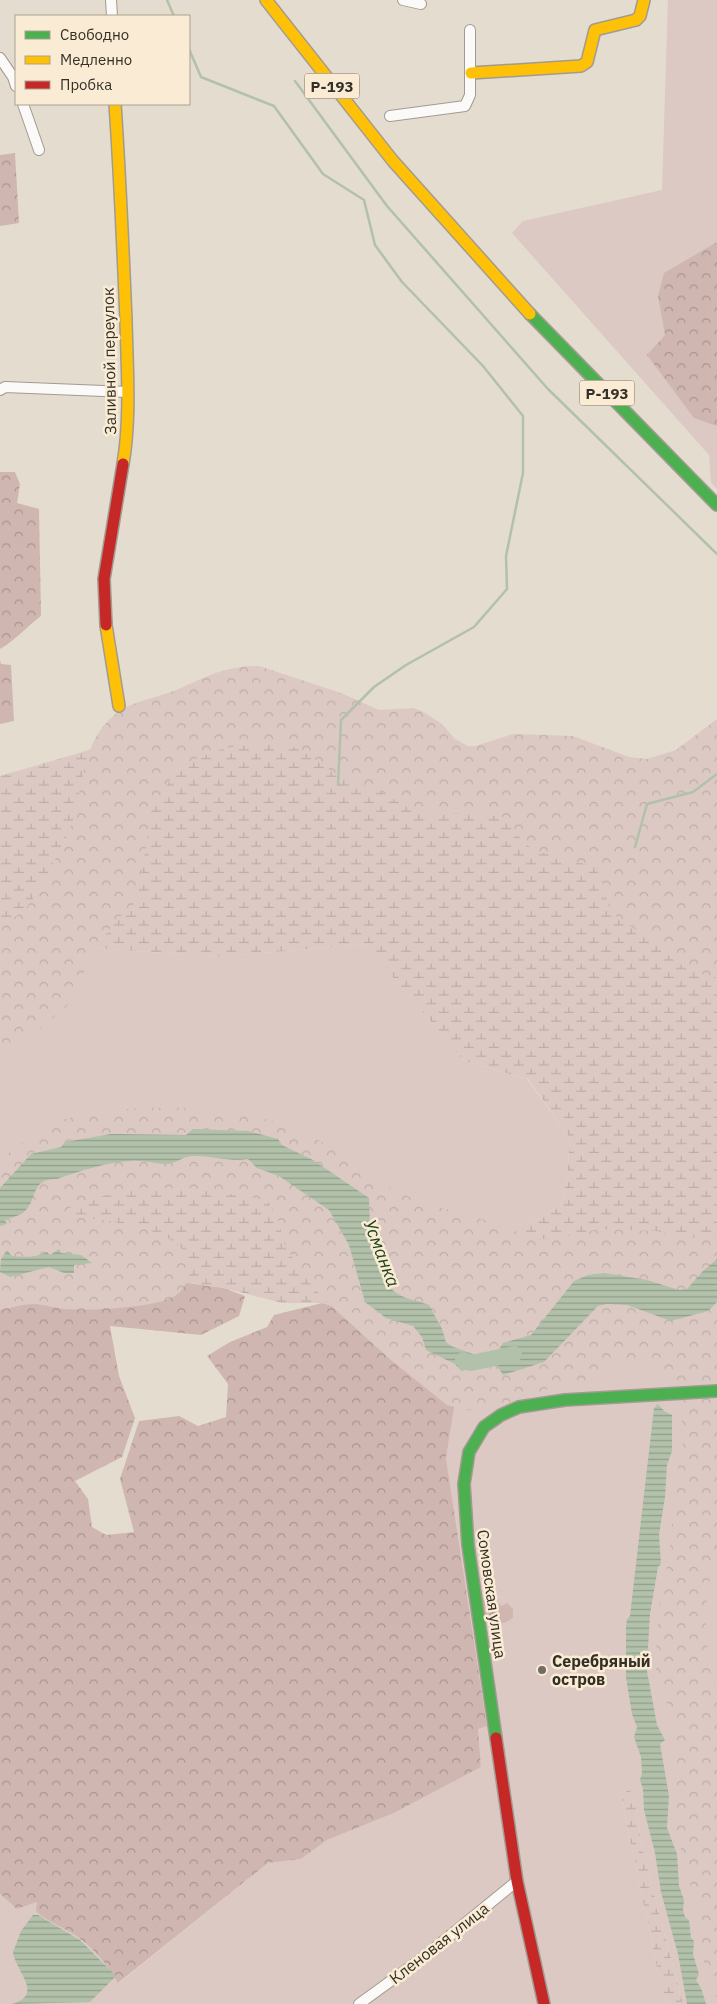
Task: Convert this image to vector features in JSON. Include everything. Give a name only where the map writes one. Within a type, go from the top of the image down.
[{"type":"main road","name":"Р-193","points":[[266,0],[307,56],[447,224],[529,313],[717,505]]},
{"type":"main road","points":[[471,74],[581,66],[587,62],[590,56],[592,36],[595,30],[636,20],[640,16],[644,0]]},
{"type":"main road","name":"Заливной переулок","points":[[115,105],[122,200],[128,392],[127,441],[104,579],[104,615],[119,706]]},
{"type":"main road","name":"Сомовская улица","points":[[544,2004],[517,1881],[468,1545],[464,1484],[466,1460],[479,1433],[495,1419],[519,1407],[535,1404],[717,1390]]},
{"type":"street","points":[[111,0],[112,15]]},
{"type":"street","points":[[402,0],[421,4]]},
{"type":"street","points":[[390,116],[465,106],[470,95],[470,30]]},
{"type":"street","points":[[0,58],[13,76],[15,83]]},
{"type":"street","points":[[23,105],[39,150]]},
{"type":"street","points":[[0,390],[5,387],[128,392]]},
{"type":"street","name":"Кленовая улица","points":[[359,2004],[425,1956],[517,1881]]},
{"type":"green space","points":[[668,0],[717,0],[717,489],[711,482],[709,455],[512,233],[523,221],[662,190]]},
{"type":"green space","points":[[15,153],[19,223],[0,226],[0,155]]},
{"type":"green space","points":[[717,242],[717,426],[694,418],[647,355],[665,335],[658,296],[664,273]]},
{"type":"green space","points":[[0,472],[15,472],[20,484],[17,503],[39,509],[41,616],[0,649]]},
{"type":"green space","points":[[0,660],[1,664],[11,665],[14,721],[0,724]]},
{"type":"green space","points":[[259,666],[341,693],[379,710],[413,708],[422,711],[442,724],[455,739],[468,746],[475,746],[513,734],[573,736],[629,757],[647,759],[676,750],[717,719],[717,978],[694,972],[675,961],[655,943],[616,916],[607,902],[602,881],[595,867],[533,850],[519,837],[506,818],[481,813],[435,814],[407,807],[378,790],[337,775],[299,748],[264,743],[225,748],[179,765],[149,815],[148,834],[137,900],[127,912],[118,918],[93,952],[74,996],[66,1007],[31,1037],[18,1042],[0,1043],[0,923],[8,921],[26,908],[52,866],[73,821],[89,754],[101,730],[110,719],[133,704],[176,690],[225,670]]},
{"type":"green space","points":[[220,712],[395,742],[466,768],[555,774],[663,789],[717,751],[717,1343],[644,1331],[587,1340],[547,1370],[497,1382],[458,1383],[393,1324],[322,1303],[282,1303],[224,1288],[154,1278],[51,1277],[0,1295],[0,1272],[10,1277],[49,1267],[64,1273],[74,1273],[73,1265],[91,1262],[81,1255],[61,1253],[58,1250],[50,1255],[47,1252],[25,1257],[12,1256],[7,1251],[1,1259],[0,1266],[0,1226],[6,1224],[5,1220],[24,1212],[42,1182],[119,1162],[167,1164],[193,1156],[248,1159],[257,1168],[279,1176],[329,1210],[349,1245],[365,1302],[386,1318],[413,1326],[422,1337],[426,1350],[455,1364],[461,1371],[480,1367],[484,1358],[451,1346],[446,1342],[442,1329],[429,1305],[406,1298],[388,1284],[376,1234],[370,1224],[369,1198],[313,1160],[282,1145],[278,1139],[248,1131],[193,1129],[186,1135],[111,1134],[65,1142],[61,1147],[31,1154],[0,1188],[0,1160],[33,1146],[116,1131],[197,1125],[252,1127],[295,1143],[373,1196],[450,1238],[533,1222],[561,1206],[567,1177],[570,1138],[528,1079],[464,1061],[365,944],[216,957],[84,947],[0,1024],[0,776]]},
{"type":"green space","points":[[365,944],[464,1061],[527,1079],[570,1138],[567,1177],[561,1206],[533,1222],[450,1238],[0,1160],[0,1024],[84,947],[216,957]]},
{"type":"green space","points":[[185,1108],[229,1112],[279,1122],[320,1141],[392,1189],[423,1203],[503,1225],[533,1240],[563,1237],[599,1229],[657,1231],[687,1239],[717,1233],[717,1554],[708,1588],[706,1622],[709,1656],[717,1690],[717,2000],[698,1944],[701,1909],[686,1876],[674,1813],[676,1732],[655,1665],[660,1598],[670,1552],[674,1490],[684,1437],[680,1407],[670,1373],[654,1361],[624,1361],[611,1366],[594,1381],[564,1380],[544,1391],[485,1411],[465,1410],[447,1405],[392,1361],[312,1286],[299,1269],[285,1245],[278,1220],[267,1200],[189,1188],[136,1188],[80,1202],[68,1209],[73,1217],[141,1228],[166,1237],[176,1243],[187,1256],[190,1269],[184,1287],[173,1297],[151,1304],[120,1308],[74,1310],[34,1304],[0,1310],[0,1159],[40,1131],[57,1122],[79,1115],[109,1110]]},
{"type":"green space","points":[[159,1279],[224,1288],[245,1296],[239,1316],[201,1335],[110,1326],[119,1376],[135,1418],[122,1457],[75,1481],[88,1499],[92,1527],[106,1535],[134,1532],[120,1479],[139,1421],[179,1416],[198,1426],[226,1417],[228,1384],[207,1356],[230,1342],[267,1327],[274,1315],[322,1303],[393,1324],[458,1383],[446,1458],[487,1726],[478,1729],[481,1767],[394,1813],[327,1840],[301,1859],[268,1863],[118,1983],[103,1961],[85,1942],[44,1918],[36,1911],[37,1902],[17,1909],[0,1894],[0,1295]]},
{"type":"green space","points":[[717,1343],[717,2004],[683,2004],[643,1851],[636,1808],[630,1790],[620,1792],[659,1977],[667,2004],[0,2004],[0,1894],[17,1909],[37,1902],[45,1920],[69,1931],[95,1951],[109,1966],[119,1983],[268,1863],[301,1859],[327,1840],[394,1813],[481,1767],[478,1729],[487,1725],[446,1458],[458,1383]]},
{"type":"green space","points":[[489,1595],[502,1606],[507,1603],[513,1609],[513,1618],[504,1623],[489,1619],[484,1611],[483,1599]]},
{"type":"green space","points":[[630,1790],[636,1808],[643,1851],[683,2004],[667,2004],[659,1977],[620,1792]]},
{"type":"shaded area","points":[[193,1129],[248,1131],[278,1139],[282,1145],[313,1160],[369,1198],[370,1224],[376,1234],[388,1284],[401,1296],[429,1305],[442,1329],[446,1342],[451,1346],[484,1358],[480,1367],[461,1371],[455,1364],[426,1350],[422,1337],[413,1326],[386,1318],[365,1302],[349,1245],[329,1210],[279,1176],[257,1168],[248,1159],[234,1160],[191,1156],[169,1164],[131,1161],[94,1167],[42,1182],[24,1212],[5,1220],[7,1224],[0,1226],[0,1188],[31,1154],[61,1147],[65,1142],[111,1134],[186,1135]]},
{"type":"shaded area","points":[[59,1249],[61,1253],[81,1255],[92,1263],[74,1265],[74,1273],[64,1273],[49,1267],[10,1277],[0,1272],[1,1259],[7,1250],[12,1256],[25,1257],[47,1252],[50,1255]]},
{"type":"shaded area","points":[[717,1259],[717,1302],[708,1311],[671,1321],[627,1305],[607,1304],[598,1306],[544,1362],[503,1375],[496,1364],[491,1361],[503,1343],[531,1335],[574,1281],[588,1275],[604,1273],[647,1280],[679,1290],[687,1289]]},
{"type":"shaded area","points":[[658,1404],[664,1411],[672,1415],[672,1451],[667,1465],[665,1497],[659,1535],[661,1564],[658,1567],[650,1614],[648,1647],[650,1661],[647,1671],[657,1725],[665,1740],[660,1744],[669,1796],[667,1828],[677,1854],[679,1886],[684,1900],[683,1910],[685,1917],[689,1920],[691,1938],[694,1941],[693,1954],[699,1974],[696,1980],[701,1988],[706,2004],[687,2004],[678,1954],[661,1892],[655,1853],[644,1810],[643,1789],[640,1780],[642,1773],[641,1757],[634,1737],[637,1727],[632,1714],[626,1678],[626,1627],[627,1619],[630,1616],[654,1408]]},
{"type":"shaded area","points":[[33,1915],[38,1915],[80,1940],[116,1976],[90,2002],[12,2004],[22,2000],[26,1994],[26,1981],[13,1952],[21,1931]]},
{"type":"waterway","points":[[167,0],[174,15]]},
{"type":"waterway","points":[[190,51],[201,77],[274,106],[323,174],[364,200],[375,245],[402,282],[483,366],[523,416],[523,473],[506,556],[507,589],[474,627],[406,665],[374,687],[341,720],[338,785]]},
{"type":"waterway","points":[[295,81],[387,206],[548,389],[717,554]]},
{"type":"waterway","points":[[635,847],[647,804],[693,792],[717,774]]},
{"type":"waterway","name":"Усманка","points":[[463,1360],[471,1363],[514,1354]]},
{"type":"traffic: fast","points":[[530,314],[717,505]]},
{"type":"traffic: fast","points":[[496,1738],[468,1545],[464,1484],[469,1452],[484,1427],[501,1415],[519,1407],[565,1400],[717,1391]]},
{"type":"traffic: slow","points":[[266,0],[393,161],[530,314]]},
{"type":"traffic: slow","points":[[471,73],[581,66],[587,62],[595,30],[636,20],[640,16],[644,0]]},
{"type":"traffic: slow","points":[[115,105],[128,374],[128,410],[123,464]]},
{"type":"traffic: slow","points":[[106,625],[119,706]]},
{"type":"traffic: jam","points":[[106,625],[104,579],[123,464]]},
{"type":"traffic: jam","points":[[496,1738],[517,1881],[544,2004]]},
{"type":"place","name":"Серебряный остров","points":[[542,1670]]}]
